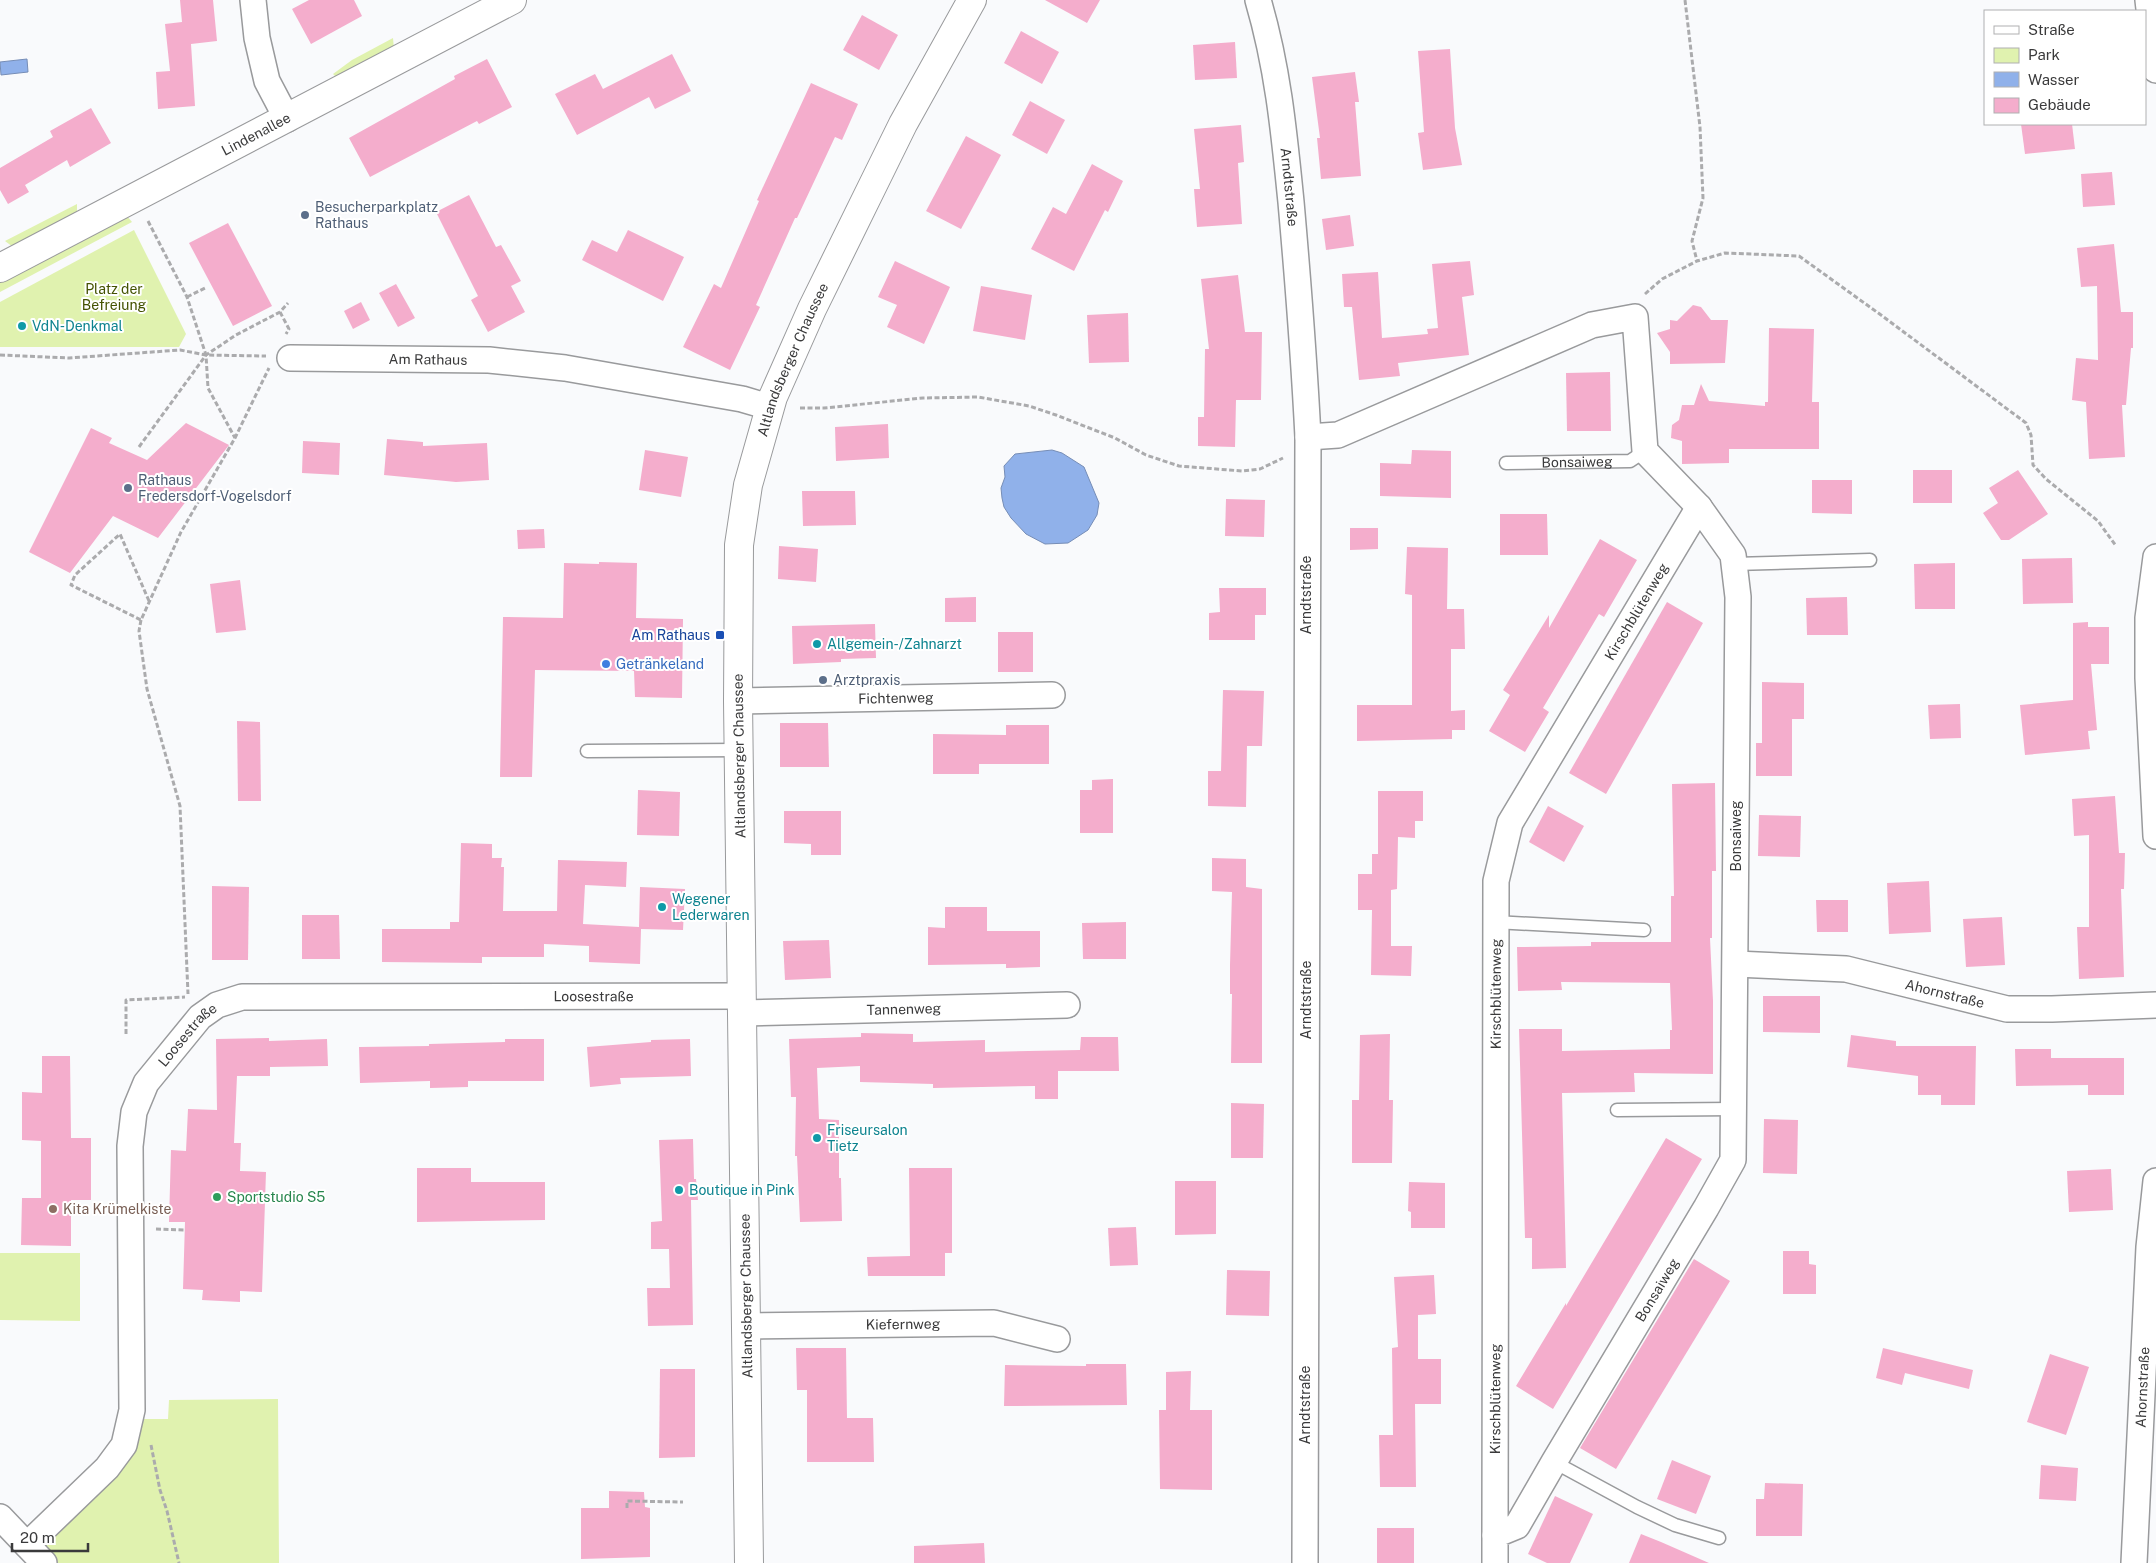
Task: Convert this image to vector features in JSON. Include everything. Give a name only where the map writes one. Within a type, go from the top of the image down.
[{"type":"main road","name":"Lindenallee","points":[[0,268],[512,0]]},
{"type":"main road","name":"Altlandsberger Chaussee","points":[[749,1563],[738,750],[739,545],[748,485],[769,407],[812,309],[903,124],[972,0]]},
{"type":"street","points":[[253,0],[257,38],[267,81],[287,119]]},
{"type":"street","name":"Arndtstraße","points":[[1258,0],[1269,36],[1279,89],[1301,307],[1308,446],[1305,1563]]},
{"type":"street","points":[[2148,0],[2156,70]]},
{"type":"street","points":[[1308,446],[1338,435],[1592,326],[1634,317],[1645,451]]},
{"type":"street","name":"Am Rathaus","points":[[282,357],[490,360],[529,363],[742,399],[769,407]]},
{"type":"street","name":"Bonsaiweg","points":[[1495,1535],[1517,1526],[1733,1160],[1738,597],[1733,555],[1699,508],[1645,451]]},
{"type":"street","name":"Kirschblütenweg","points":[[1495,1535],[1496,881],[1510,823],[1699,508]]},
{"type":"street","points":[[2156,557],[2148,618],[2148,678],[2156,836]]},
{"type":"street","name":"Fichtenweg","points":[[738,701],[1052,694]]},
{"type":"street","name":"Ahornstraße","points":[[1736,964],[1846,969],[2007,1009],[2052,1010],[2156,1004]]},
{"type":"street","name":"Loosestraße","points":[[26,1545],[107,1468],[124,1445],[132,1410],[130,1146],[134,1112],[146,1083],[200,1017],[217,1005],[242,997],[742,1004]]},
{"type":"street","name":"Tannenweg","points":[[742,1004],[1067,1005]]},
{"type":"street","name":"Ahornstraße","points":[[2134,1563],[2147,1275],[2156,1181]]},
{"type":"street","name":"Kiefernweg","points":[[747,1326],[994,1323],[1058,1339]]},
{"type":"street","points":[[0,1517],[44,1563]]},
{"type":"street","points":[[1495,1535],[1495,1563]]},
{"type":"lane","name":"Bonsaiweg","points":[[1506,463],[1630,462],[1645,451]]},
{"type":"lane","points":[[1734,564],[1870,560]]},
{"type":"lane","points":[[587,751],[738,750]]},
{"type":"lane","points":[[1496,922],[1644,930]]},
{"type":"lane","points":[[1617,1110],[1734,1109]]},
{"type":"lane","points":[[1554,1462],[1637,1507],[1675,1525],[1719,1538]]},
{"type":"path","points":[[1685,0],[1700,127],[1703,198],[1692,241],[1697,261]]},
{"type":"path","points":[[147,220],[187,297],[206,355],[208,388],[235,438]]},
{"type":"path","points":[[1634,317],[1643,297],[1662,279],[1697,261],[1725,253],[1799,256],[2026,423],[2031,435],[2033,465],[2046,479],[2098,521],[2116,546]]},
{"type":"path","points":[[187,297],[207,288]]},
{"type":"path","points":[[139,447],[206,355],[236,335],[280,312],[288,303]]},
{"type":"path","points":[[126,1034],[126,1000],[188,997],[180,806],[147,689],[139,631],[141,620],[182,532],[282,357],[289,329],[280,312]]},
{"type":"path","points":[[0,355],[70,358],[180,350],[206,355],[282,357]]},
{"type":"path","points":[[800,408],[824,408],[923,398],[978,397],[1029,406],[1056,415],[1115,438],[1146,455],[1179,466],[1242,471],[1260,469],[1308,446]]},
{"type":"path","points":[[141,620],[71,585],[76,575],[120,534],[149,601]]},
{"type":"path","points":[[132,1410],[151,1443],[160,1490],[179,1563]]},
{"type":"path","points":[[627,1508],[627,1501],[683,1502]]},
{"type":"green space","points":[[393,38],[394,49],[337,78],[333,74],[352,60]]},
{"type":"green space","points":[[77,204],[77,213],[13,247],[5,241]]},
{"type":"green space","points":[[127,216],[132,222],[0,292],[0,282]]},
{"type":"green space","name":"Platz der Befreiung","points":[[134,230],[186,334],[179,347],[0,347],[0,302]]},
{"type":"green space","points":[[0,1253],[80,1253],[80,1321],[0,1320]]},
{"type":"green space","points":[[278,1399],[279,1563],[54,1563],[44,1545],[136,1438],[144,1419],[168,1419],[169,1400]]},
{"type":"water","points":[[27,59],[28,72],[1,75],[0,62]]},
{"type":"water","points":[[1052,450],[1062,453],[1084,467],[1099,503],[1097,515],[1088,530],[1068,543],[1045,544],[1026,534],[1011,518],[1004,507],[1002,498],[1001,488],[1005,477],[1004,466],[1015,454]]},
{"type":"building","points":[[180,0],[213,0],[217,41],[191,44],[195,106],[158,109],[156,72],[170,71],[165,24],[182,22]]},
{"type":"building","points":[[309,0],[354,0],[362,16],[311,44],[292,9]]},
{"type":"building","points":[[1045,0],[1100,0],[1087,23]]},
{"type":"building","points":[[862,15],[898,35],[879,70],[843,50]]},
{"type":"building","points":[[1021,31],[1059,52],[1042,84],[1004,63]]},
{"type":"building","points":[[1235,42],[1237,78],[1195,80],[1193,45]]},
{"type":"building","points":[[1450,49],[1455,128],[1462,165],[1423,170],[1418,133],[1424,132],[1418,51]]},
{"type":"building","points":[[672,54],[691,91],[655,109],[649,97],[577,135],[555,94],[595,74],[603,89]]},
{"type":"building","points":[[487,59],[512,107],[479,124],[477,121],[370,177],[349,138],[455,79],[454,76]]},
{"type":"building","points":[[1355,72],[1359,102],[1355,102],[1361,176],[1321,179],[1317,138],[1320,138],[1312,77]]},
{"type":"building","points":[[811,83],[858,104],[842,140],[835,137],[797,218],[795,218],[756,305],[760,307],[730,370],[683,347],[714,284],[721,288],[759,201],[757,200]]},
{"type":"building","points":[[1030,101],[1065,120],[1047,154],[1012,135]]},
{"type":"building","points":[[91,108],[111,143],[70,167],[67,160],[25,185],[29,192],[8,204],[0,190],[0,168],[53,137],[50,131]]},
{"type":"building","points":[[1241,125],[1244,162],[1238,163],[1242,224],[1197,227],[1194,189],[1200,189],[1194,129]]},
{"type":"building","points":[[2021,125],[2072,125],[2075,149],[2025,154]]},
{"type":"building","points":[[966,136],[1001,155],[961,229],[926,211]]},
{"type":"building","points":[[1092,164],[1123,181],[1108,212],[1105,210],[1074,271],[1031,249],[1053,207],[1066,214]]},
{"type":"building","points":[[2112,172],[2115,205],[2083,207],[2081,174]]},
{"type":"building","points":[[469,195],[496,247],[501,245],[521,281],[511,286],[525,312],[488,332],[471,300],[478,296],[436,212]]},
{"type":"building","points":[[1350,215],[1354,246],[1326,250],[1322,219]]},
{"type":"building","points":[[228,223],[272,306],[233,326],[189,243]]},
{"type":"building","points":[[628,230],[684,257],[663,301],[582,260],[592,240],[617,252]]},
{"type":"building","points":[[2114,244],[2121,312],[2133,312],[2133,348],[2131,348],[2126,405],[2122,405],[2125,457],[2089,459],[2086,402],[2072,400],[2076,358],[2098,360],[2097,286],[2081,287],[2077,248]]},
{"type":"building","points":[[895,261],[950,287],[924,344],[887,327],[897,305],[878,297]]},
{"type":"building","points":[[1470,261],[1474,295],[1462,297],[1469,355],[1398,363],[1400,376],[1359,380],[1352,307],[1344,307],[1342,274],[1378,272],[1382,338],[1428,334],[1427,329],[1438,328],[1432,264]]},
{"type":"building","points":[[1238,275],[1245,332],[1262,332],[1261,400],[1236,400],[1235,447],[1198,446],[1198,417],[1204,417],[1205,349],[1209,349],[1201,279]]},
{"type":"building","points":[[396,284],[415,318],[398,327],[379,293]]},
{"type":"building","points":[[981,286],[1032,295],[1025,340],[973,331]]},
{"type":"building","points":[[361,302],[370,320],[353,329],[344,311]]},
{"type":"building","points":[[1693,305],[1701,307],[1711,320],[1728,320],[1725,363],[1670,364],[1670,352],[1657,333],[1670,329],[1670,320],[1677,321]]},
{"type":"building","points":[[1128,313],[1129,362],[1089,363],[1087,315]]},
{"type":"building","points":[[1769,328],[1814,329],[1812,402],[1819,402],[1819,449],[1729,449],[1729,463],[1682,464],[1682,441],[1671,438],[1672,425],[1679,420],[1682,405],[1694,405],[1701,384],[1709,401],[1765,406],[1765,402],[1768,402]]},
{"type":"building","points":[[1610,372],[1611,431],[1567,431],[1566,373]]},
{"type":"building","name":"Rathaus Fredersdorf-Vogelsdorf","points":[[186,423],[229,445],[158,538],[113,516],[70,573],[29,552],[91,428],[112,438],[109,443],[147,460]]},
{"type":"building","points":[[888,424],[889,458],[836,461],[835,427]]},
{"type":"building","points":[[387,439],[423,442],[423,446],[487,443],[489,480],[456,482],[384,475]]},
{"type":"building","points":[[303,441],[340,443],[339,475],[302,473]]},
{"type":"building","points":[[645,450],[688,457],[681,497],[639,490]]},
{"type":"building","points":[[1412,450],[1451,451],[1451,498],[1380,496],[1380,463],[1411,464]]},
{"type":"building","points":[[1913,470],[1952,470],[1952,503],[1913,503]]},
{"type":"building","points":[[2018,470],[2048,514],[2009,540],[2001,540],[1983,513],[1998,503],[1989,488]]},
{"type":"building","points":[[1812,480],[1852,480],[1852,514],[1812,513]]},
{"type":"building","points":[[802,491],[855,491],[856,525],[803,526]]},
{"type":"building","points":[[1226,499],[1265,500],[1264,537],[1225,536]]},
{"type":"building","points":[[1500,514],[1547,514],[1548,555],[1500,555]]},
{"type":"building","points":[[1350,528],[1378,528],[1378,549],[1350,550]]},
{"type":"building","points":[[544,529],[545,548],[518,549],[517,530]]},
{"type":"building","points":[[1600,539],[1637,560],[1604,617],[1599,614],[1543,708],[1549,712],[1525,752],[1489,731],[1510,695],[1503,690],[1549,615],[1549,628]]},
{"type":"building","points":[[779,546],[818,549],[816,582],[778,579]]},
{"type":"building","points":[[1407,547],[1448,548],[1447,609],[1464,609],[1465,649],[1451,649],[1451,711],[1465,710],[1465,730],[1452,730],[1452,739],[1357,741],[1357,705],[1412,705],[1412,595],[1405,594]]},
{"type":"building","points":[[2072,558],[2073,603],[2023,604],[2022,559]]},
{"type":"building","points":[[599,562],[637,563],[636,618],[683,619],[682,698],[635,697],[634,671],[535,670],[532,777],[500,777],[503,617],[563,618],[564,563],[599,564]]},
{"type":"building","points":[[1955,563],[1955,609],[1915,609],[1914,564]]},
{"type":"building","points":[[240,580],[246,630],[216,633],[210,584]]},
{"type":"building","points":[[1219,588],[1266,588],[1266,615],[1255,615],[1255,640],[1209,640],[1209,613],[1220,612]]},
{"type":"building","points":[[976,597],[976,622],[945,622],[945,598]]},
{"type":"building","points":[[1847,597],[1848,635],[1807,635],[1806,598]]},
{"type":"building","points":[[1667,602],[1703,623],[1606,794],[1569,773]]},
{"type":"building","points":[[2088,622],[2088,627],[2109,627],[2109,664],[2091,664],[2097,730],[2088,731],[2090,749],[2025,755],[2020,705],[2073,700],[2073,623]]},
{"type":"building","name":"Allgemein-/Zahnarzt","points":[[875,624],[876,658],[841,659],[841,662],[793,664],[792,626]]},
{"type":"building","points":[[998,632],[1033,632],[1033,672],[998,672]]},
{"type":"building","points":[[1762,682],[1804,683],[1804,719],[1792,719],[1792,776],[1756,776],[1756,743],[1762,743]]},
{"type":"building","points":[[1223,690],[1264,691],[1262,746],[1247,746],[1246,807],[1208,806],[1208,771],[1221,771]]},
{"type":"building","points":[[1960,704],[1961,738],[1930,739],[1928,705]]},
{"type":"building","points":[[237,721],[260,722],[261,801],[238,801]]},
{"type":"building","points":[[780,723],[828,723],[829,767],[780,767]]},
{"type":"building","points":[[1006,725],[1049,725],[1049,764],[979,764],[979,774],[933,774],[933,734],[1006,735]]},
{"type":"building","points":[[1113,779],[1113,833],[1080,833],[1080,790],[1092,790],[1092,780]]},
{"type":"building","points":[[1715,783],[1716,871],[1712,871],[1712,938],[1710,938],[1713,1001],[1713,1074],[1634,1073],[1635,1092],[1562,1093],[1566,1268],[1532,1269],[1532,1238],[1525,1238],[1519,1029],[1562,1029],[1562,1051],[1670,1049],[1670,1030],[1672,1030],[1670,983],[1561,982],[1562,990],[1518,991],[1517,947],[1591,946],[1591,942],[1671,942],[1671,896],[1674,896],[1672,784]]},
{"type":"building","points":[[638,790],[680,792],[679,836],[637,835]]},
{"type":"building","points":[[1378,791],[1423,791],[1423,821],[1415,821],[1415,838],[1398,837],[1397,889],[1391,890],[1391,946],[1412,946],[1411,976],[1371,975],[1372,910],[1358,910],[1358,874],[1372,874],[1372,854],[1378,854]]},
{"type":"building","points":[[2115,796],[2119,853],[2125,853],[2124,889],[2121,889],[2124,977],[2079,979],[2077,927],[2089,927],[2089,835],[2074,836],[2072,799]]},
{"type":"building","points":[[1548,806],[1584,826],[1564,862],[1529,842]]},
{"type":"building","points":[[784,811],[841,811],[841,855],[811,855],[811,844],[784,843]]},
{"type":"building","points":[[1759,815],[1801,816],[1800,857],[1758,856]]},
{"type":"building","points":[[461,843],[492,844],[492,858],[502,858],[501,867],[504,867],[503,911],[557,911],[558,860],[627,862],[626,887],[585,885],[583,924],[639,927],[640,887],[685,889],[683,930],[641,929],[640,964],[589,962],[589,946],[544,944],[544,957],[482,957],[482,963],[382,962],[382,929],[450,929],[450,922],[459,922]]},
{"type":"building","points":[[1212,858],[1246,859],[1246,887],[1262,889],[1262,1063],[1231,1063],[1232,994],[1230,994],[1230,965],[1232,892],[1212,891]]},
{"type":"building","points":[[1929,881],[1931,932],[1889,934],[1887,883]]},
{"type":"building","points":[[212,886],[249,887],[248,960],[212,960]]},
{"type":"building","points":[[1816,900],[1848,900],[1848,932],[1817,932]]},
{"type":"building","points":[[945,907],[987,907],[987,931],[1040,931],[1040,967],[1006,968],[1006,964],[928,965],[928,927],[945,928]]},
{"type":"building","points":[[302,915],[339,915],[340,959],[302,959]]},
{"type":"building","points":[[2002,917],[2005,965],[1966,967],[1963,919]]},
{"type":"building","points":[[1126,922],[1126,959],[1083,959],[1082,923]]},
{"type":"building","points":[[829,940],[831,978],[785,980],[783,941]]},
{"type":"building","points":[[1763,996],[1820,996],[1820,1033],[1763,1032]]},
{"type":"building","points":[[861,1033],[913,1034],[913,1042],[985,1040],[985,1052],[1080,1050],[1081,1037],[1118,1037],[1119,1071],[1058,1071],[1058,1099],[1035,1099],[1035,1086],[933,1088],[933,1084],[860,1082],[860,1066],[817,1068],[819,1119],[839,1120],[839,1178],[841,1178],[842,1221],[800,1222],[797,1156],[795,1156],[796,1097],[791,1097],[789,1039],[861,1037]]},
{"type":"building","points":[[1390,1034],[1389,1100],[1393,1100],[1392,1163],[1352,1163],[1352,1100],[1359,1100],[1360,1035]]},
{"type":"building","points":[[1851,1035],[1896,1041],[1896,1046],[1976,1046],[1975,1105],[1941,1105],[1941,1095],[1918,1095],[1918,1076],[1847,1067]]},
{"type":"building","name":"Sportstudio S5","points":[[269,1038],[269,1041],[327,1039],[328,1066],[270,1067],[270,1076],[237,1076],[234,1143],[241,1143],[240,1171],[266,1172],[262,1292],[240,1291],[240,1302],[202,1300],[203,1290],[183,1289],[185,1222],[169,1222],[171,1150],[186,1151],[188,1109],[217,1110],[216,1039]]},
{"type":"building","points":[[505,1039],[544,1039],[544,1081],[468,1081],[468,1087],[430,1088],[430,1081],[360,1083],[359,1047],[505,1042]]},
{"type":"building","points":[[690,1039],[691,1076],[620,1078],[621,1084],[590,1087],[587,1047],[651,1042],[651,1040]]},
{"type":"building","points":[[2015,1049],[2051,1049],[2051,1058],[2124,1058],[2124,1095],[2088,1095],[2088,1085],[2016,1086]]},
{"type":"building","points":[[42,1056],[70,1056],[71,1138],[91,1138],[91,1200],[71,1200],[71,1246],[21,1245],[22,1198],[41,1198],[41,1141],[22,1140],[22,1092],[42,1093]]},
{"type":"building","points":[[1231,1103],[1264,1104],[1263,1158],[1231,1158]]},
{"type":"building","points":[[1764,1119],[1798,1120],[1797,1174],[1763,1173]]},
{"type":"building","points":[[1666,1138],[1702,1159],[1553,1409],[1516,1386]]},
{"type":"building","points":[[693,1139],[694,1179],[696,1179],[698,1200],[691,1200],[693,1325],[648,1326],[647,1288],[670,1288],[669,1249],[651,1249],[651,1222],[662,1221],[659,1140]]},
{"type":"building","points":[[417,1168],[471,1168],[471,1182],[545,1182],[545,1220],[417,1222]]},
{"type":"building","points":[[909,1168],[952,1168],[952,1253],[945,1253],[945,1276],[868,1276],[867,1257],[910,1256]]},
{"type":"building","points":[[2111,1169],[2113,1210],[2069,1212],[2067,1171]]},
{"type":"building","points":[[1175,1181],[1216,1181],[1216,1234],[1175,1235]]},
{"type":"building","points":[[1409,1182],[1445,1183],[1445,1228],[1411,1228],[1411,1212],[1408,1211]]},
{"type":"building","points":[[1136,1227],[1138,1265],[1110,1266],[1108,1228]]},
{"type":"building","points":[[1783,1251],[1809,1251],[1809,1264],[1816,1265],[1816,1294],[1783,1294]]},
{"type":"building","points":[[1694,1259],[1730,1281],[1616,1469],[1580,1448]]},
{"type":"building","points":[[1227,1270],[1270,1271],[1269,1316],[1226,1315]]},
{"type":"building","points":[[1434,1275],[1436,1314],[1418,1315],[1418,1359],[1441,1359],[1441,1404],[1415,1404],[1416,1487],[1380,1487],[1379,1435],[1393,1435],[1392,1348],[1398,1347],[1394,1277]]},
{"type":"building","points":[[796,1348],[846,1348],[847,1418],[873,1418],[874,1462],[807,1462],[807,1390],[797,1390]]},
{"type":"building","points":[[1883,1348],[1973,1370],[1969,1389],[1905,1373],[1902,1385],[1876,1378]]},
{"type":"building","points":[[2050,1354],[2089,1367],[2066,1435],[2027,1422]]},
{"type":"building","points":[[1086,1364],[1126,1364],[1127,1405],[1004,1406],[1005,1365],[1086,1366]]},
{"type":"building","points":[[660,1369],[695,1369],[695,1457],[659,1458]]},
{"type":"building","points":[[1191,1371],[1190,1410],[1212,1410],[1212,1490],[1160,1489],[1159,1410],[1166,1410],[1166,1372]]},
{"type":"building","points":[[1672,1460],[1711,1476],[1696,1514],[1657,1499]]},
{"type":"building","points":[[2041,1465],[2078,1468],[2076,1501],[2039,1499]]},
{"type":"building","points":[[1765,1483],[1803,1484],[1802,1536],[1756,1536],[1756,1499],[1764,1499]]},
{"type":"building","points":[[609,1491],[644,1492],[645,1507],[650,1508],[650,1557],[581,1559],[581,1508],[609,1508]]},
{"type":"building","points":[[1555,1496],[1593,1514],[1570,1563],[1547,1563],[1528,1554]]},
{"type":"building","points":[[1377,1528],[1414,1528],[1414,1563],[1377,1563]]},
{"type":"building","points":[[1641,1534],[1661,1542],[1709,1563],[1629,1563]]},
{"type":"building","points":[[984,1543],[985,1563],[914,1563],[914,1546]]},
{"type":"place","name":"Besucherparkplatz Rathaus","points":[[305,215]]},
{"type":"place","name":"VdN-Denkmal","points":[[22,326]]},
{"type":"place","name":"Rathaus Fredersdorf-Vogelsdorf","points":[[128,488]]},
{"type":"place","name":"Am Rathaus","points":[[720,635]]},
{"type":"place","name":"Allgemein-/Zahnarzt","points":[[817,644]]},
{"type":"place","name":"Getränkeland","points":[[606,664]]},
{"type":"place","name":"Arztpraxis","points":[[823,680]]},
{"type":"place","name":"Wegener Lederwaren","points":[[662,907]]},
{"type":"place","name":"Friseursalon Tietz","points":[[817,1138]]},
{"type":"place","name":"Boutique in Pink","points":[[679,1190]]},
{"type":"place","name":"Sportstudio S5","points":[[217,1197]]},
{"type":"place","name":"Kita Krümelkiste","points":[[53,1209]]}]
